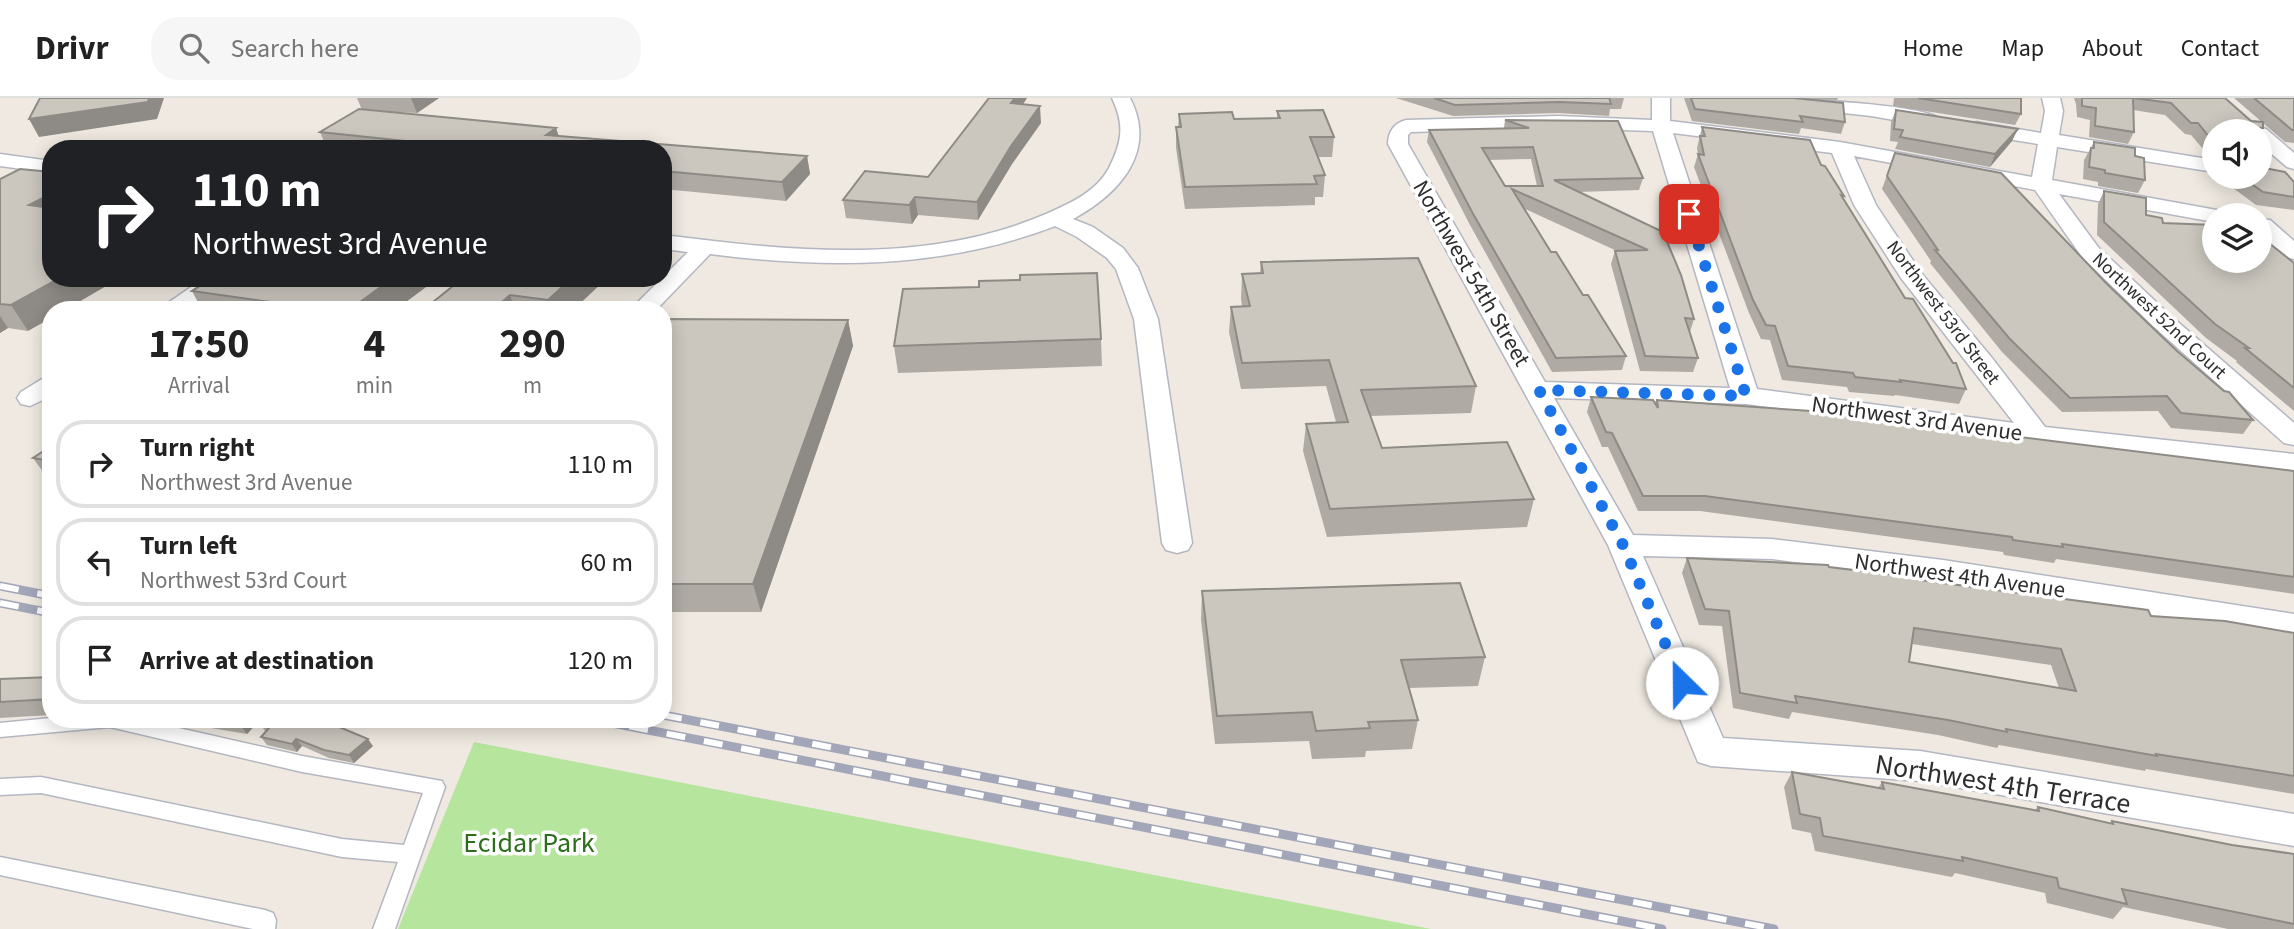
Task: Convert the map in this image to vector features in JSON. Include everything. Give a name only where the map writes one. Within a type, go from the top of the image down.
[{"type":"street","points":[[672,243],[779,255],[870,257],[943,248],[1013,235],[1069,212],[1109,185],[1128,152],[1133,120],[1122,98]]},
{"type":"street","points":[[1661,98],[1663,131],[1746,396]]},
{"type":"street","points":[[1754,98],[1872,104],[2047,141],[2202,164]]},
{"type":"street","points":[[2046,190],[2047,141],[2054,111],[2051,98]]},
{"type":"street","points":[[1663,131],[1841,152],[2046,190],[2202,223]]},
{"type":"street","name":"Northwest 54th Street","points":[[1663,131],[1398,134],[1398,144],[1539,390],[1623,545],[1711,752]]},
{"type":"street","points":[[2272,150],[2290,173]]},
{"type":"street","name":"Northwest 53rd Street","points":[[1841,152],[1865,205],[1913,278],[1983,363],[2036,434]]},
{"type":"street","points":[[0,160],[42,165]]},
{"type":"street","points":[[0,174],[22,163]]},
{"type":"street","points":[[2046,190],[2202,214]]},
{"type":"street","name":"Northwest 52nd Court","points":[[2046,190],[2090,252],[2162,321],[2294,437]]},
{"type":"street","points":[[1054,218],[1085,232],[1115,253],[1127,268],[1146,319],[1177,543]]},
{"type":"street","points":[[672,280],[705,247]]},
{"type":"street","points":[[184,301],[206,287]]},
{"type":"street","points":[[651,301],[665,287]]},
{"type":"street","name":"Northwest 3rd Avenue","points":[[1539,390],[1746,396],[2036,434],[2294,463]]},
{"type":"street","name":"Northwest 4th Avenue","points":[[1623,545],[1772,549],[1943,571],[2294,626]]},
{"type":"street","name":"Northwest 4th Terrace","points":[[1711,752],[1920,766],[2294,830]]},
{"type":"lane","points":[[0,730],[42,726]]},
{"type":"lane","points":[[145,728],[302,764],[435,787],[383,929]]},
{"type":"lane","points":[[0,787],[41,785],[342,848],[411,854]]},
{"type":"lane","points":[[0,866],[265,920],[264,929]]},
{"type":"green space","name":"Ecidar Park","points":[[474,742],[1431,929],[398,929]]},
{"type":"building","points":[[40,98],[149,98],[148,102],[29,119]]},
{"type":"building","points":[[989,98],[1015,98],[1011,103],[1040,106],[1011,146],[977,202],[915,197],[909,205],[843,200],[865,171],[928,177]]},
{"type":"building","points":[[1434,98],[1609,98],[1611,104],[1560,102],[1455,105]]},
{"type":"building","points":[[1691,98],[1793,98],[1843,103],[1845,122],[1800,116],[1803,122],[1695,109]]},
{"type":"building","points":[[1918,98],[2021,98],[2021,114]]},
{"type":"building","points":[[2082,98],[2133,98],[2134,132],[2095,126],[2096,108],[2082,106]]},
{"type":"building","points":[[2133,98],[2225,98],[2249,119],[2202,119],[2202,128],[2198,123],[2191,123],[2171,103]]},
{"type":"building","points":[[2254,98],[2294,98],[2294,130],[2292,130]]},
{"type":"building","points":[[359,109],[556,128],[546,135],[608,140],[396,140],[320,132]]},
{"type":"building","points":[[1323,110],[1334,137],[1310,137],[1325,175],[1314,176],[1317,184],[1185,187],[1176,127],[1181,127],[1179,114],[1232,112],[1234,119],[1280,118],[1277,111]]},
{"type":"building","points":[[1896,110],[2018,129],[1995,154],[1900,137],[1903,130],[1894,129]]},
{"type":"building","points":[[1505,120],[1618,121],[1643,178],[1554,180],[1663,232],[1681,275],[1694,319],[1685,318],[1698,358],[1645,356],[1615,251],[1648,250],[1512,189],[1551,252],[1556,252],[1583,295],[1588,295],[1626,356],[1556,358],[1472,212],[1429,130],[1529,128]],"holes":[[[1533,147],[1543,186],[1505,186],[1482,148]]]},
{"type":"building","points":[[1702,127],[1810,140],[1821,165],[1825,166],[1844,196],[1841,195],[1905,298],[1913,299],[1953,363],[1956,363],[1966,389],[1855,377],[1853,373],[1788,366],[1775,326],[1766,325],[1753,300],[1698,154],[1704,155],[1700,136],[1705,136]]},
{"type":"building","points":[[2094,142],[2135,148],[2135,156],[2144,158],[2145,180],[2105,173],[2105,170],[2089,167]]},
{"type":"building","points":[[672,145],[807,156],[782,182],[672,172]]},
{"type":"building","points":[[1895,153],[2001,173],[2107,284],[2177,351],[2224,391],[2229,392],[2253,420],[2181,413],[2167,396],[2070,398],[2009,338],[1935,250],[1938,250],[1887,176]]},
{"type":"building","points":[[20,169],[42,171],[42,198],[29,205],[42,207],[44,287],[11,305],[0,304],[0,179]]},
{"type":"building","points":[[2272,170],[2285,172],[2294,182],[2294,197],[2259,189],[2272,189]]},
{"type":"building","points":[[2104,191],[2146,198],[2146,215],[2162,218],[2163,223],[2202,225],[2202,273],[2272,273],[2272,245],[2294,263],[2294,388],[2245,348],[2249,348],[2215,324],[2104,222]]},
{"type":"building","points":[[1418,258],[1476,386],[1361,390],[1382,448],[1507,442],[1534,499],[1330,509],[1306,424],[1348,422],[1329,360],[1242,363],[1231,307],[1250,306],[1242,274],[1263,273],[1261,262]]},
{"type":"building","points":[[1097,273],[1101,339],[894,346],[903,289],[979,287],[979,281],[1020,280],[1020,275]]},
{"type":"building","points":[[198,287],[381,287],[361,301],[263,301],[192,291]]},
{"type":"building","points":[[452,287],[562,287],[548,300],[510,295],[503,301],[434,301]]},
{"type":"building","points":[[672,319],[848,320],[753,584],[672,584]]},
{"type":"building","points":[[1591,397],[1653,400],[1658,408],[1657,400],[1811,411],[2294,471],[2294,577],[1705,496],[1643,496],[1612,433],[1606,432]]},
{"type":"building","points":[[42,452],[42,460],[33,458]]},
{"type":"building","points":[[1687,558],[1828,565],[2148,610],[2151,616],[2225,621],[2294,633],[2294,776],[1795,696],[1797,703],[1740,693],[1729,611],[1705,609]],"holes":[[[1914,628],[2061,649],[2076,691],[1909,662]]]},
{"type":"building","points":[[1460,583],[1485,657],[1401,660],[1418,720],[1368,722],[1370,728],[1316,731],[1312,712],[1217,716],[1202,591]]},
{"type":"building","points":[[42,677],[42,700],[0,702],[0,679]]},
{"type":"building","points":[[269,728],[342,728],[368,739],[349,755],[324,750],[296,739],[292,744],[261,737]]},
{"type":"building","points":[[1792,772],[1884,789],[1882,782],[2039,811],[2038,807],[2113,824],[2112,821],[2232,845],[2294,854],[2294,924],[2122,889],[2127,904],[2059,888],[2057,878],[1962,857],[1963,861],[1823,836],[1820,818],[1800,814]]},
{"type":"railway","points":[[0,586],[42,594]]},
{"type":"railway","points":[[0,603],[42,611]]},
{"type":"railway","points":[[672,717],[1774,929]]},
{"type":"railway","points":[[638,728],[1662,929]]},
{"type":"route","points":[[1682,683],[1623,545],[1539,390],[1746,396],[1689,214]]}]
